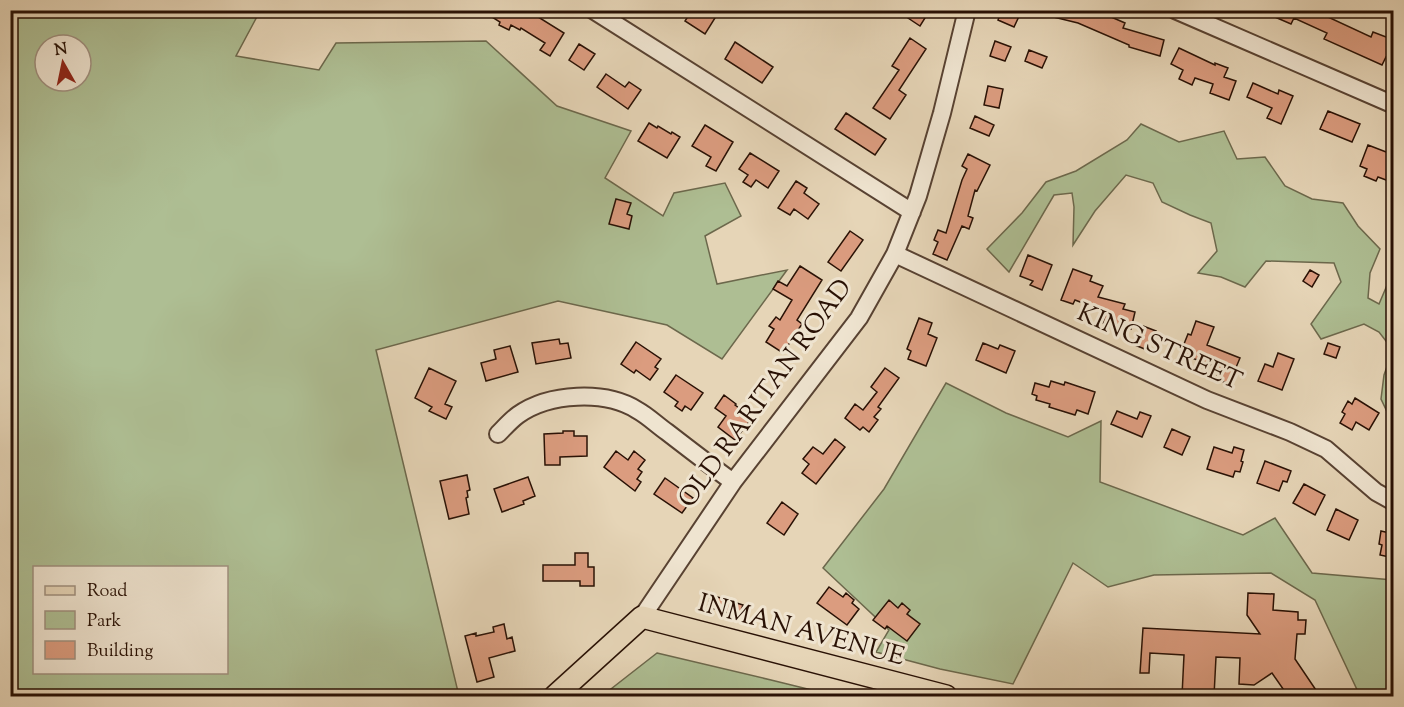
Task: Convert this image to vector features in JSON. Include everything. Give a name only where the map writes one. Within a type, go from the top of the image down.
[{"type":"main road","name":"OLD RARITAN ROAD","points":[[555,696],[642,617]]},
{"type":"main road","name":"INMAN AVENUE","points":[[642,617],[946,696]]},
{"type":"street","points":[[593,10],[912,212]]},
{"type":"street","name":"OLD RARITAN ROAD","points":[[642,617],[733,482],[859,318],[894,254],[918,196],[942,113],[967,10]]},
{"type":"street","points":[[1175,10],[1394,105]]},
{"type":"street","name":"KING STREET","points":[[894,254],[1207,400],[1290,432],[1326,449],[1376,492],[1394,502]]},
{"type":"street","points":[[498,434],[517,415],[540,404],[572,397],[605,399],[636,409],[733,482]]},
{"type":"green space","points":[[10,11],[260,11],[236,56],[319,70],[336,43],[486,41],[557,106],[631,131],[605,178],[663,216],[674,193],[725,183],[741,216],[705,236],[717,284],[787,270],[722,359],[667,325],[558,301],[376,350],[459,696],[11,696]]},
{"type":"green space","points":[[1141,124],[1179,142],[1224,131],[1237,159],[1265,157],[1285,186],[1312,199],[1343,203],[1358,226],[1380,249],[1370,273],[1368,298],[1379,304],[1393,274],[1394,419],[1392,422],[1381,399],[1384,375],[1393,350],[1379,332],[1364,324],[1321,339],[1311,324],[1341,282],[1334,263],[1266,261],[1245,287],[1221,277],[1198,273],[1217,251],[1211,223],[1162,202],[1153,183],[1126,175],[1095,211],[1073,245],[1072,193],[1054,195],[1009,272],[987,249],[1022,213],[1046,182],[1076,171],[1127,140]]},
{"type":"green space","points":[[946,383],[1006,413],[1068,437],[1101,421],[1100,482],[1243,535],[1275,518],[1312,573],[1393,580],[1393,696],[1360,696],[1315,600],[1271,573],[1154,575],[1108,587],[1073,563],[1013,684],[940,669],[876,652],[889,630],[823,568],[884,489]]},
{"type":"green space","points":[[657,653],[771,680],[836,696],[602,696]]},
{"type":"building","points":[[481,10],[527,10],[564,33],[550,56],[540,50],[545,43],[521,28],[520,30],[511,25],[509,30],[499,25],[500,22]]},
{"type":"building","points":[[692,10],[720,10],[705,34],[685,21]]},
{"type":"building","points":[[896,10],[930,10],[920,26]]},
{"type":"building","points":[[1002,10],[1022,10],[1014,27],[998,20]]},
{"type":"building","points":[[1042,10],[1095,10],[1125,23],[1123,28],[1164,40],[1160,56],[1129,47],[1129,45],[1078,23],[1041,14]]},
{"type":"building","points":[[1259,10],[1313,10],[1371,37],[1373,32],[1394,40],[1394,46],[1389,58],[1386,57],[1382,65],[1324,39],[1327,33],[1294,18],[1291,24]]},
{"type":"building","points":[[910,38],[926,49],[899,90],[906,95],[890,119],[873,108],[899,70],[892,66]]},
{"type":"building","points":[[995,41],[1011,47],[1005,61],[990,56]]},
{"type":"building","points":[[735,42],[773,67],[762,83],[725,59]]},
{"type":"building","points":[[579,44],[595,54],[584,70],[569,60]]},
{"type":"building","points":[[1179,48],[1215,65],[1215,63],[1228,68],[1224,77],[1236,81],[1229,100],[1210,93],[1213,84],[1195,78],[1192,85],[1179,79],[1183,70],[1171,64]]},
{"type":"building","points":[[1029,50],[1047,57],[1042,68],[1025,61]]},
{"type":"building","points":[[606,74],[625,87],[629,82],[641,90],[628,109],[597,87]]},
{"type":"building","points":[[1253,83],[1278,94],[1279,90],[1293,96],[1281,124],[1267,118],[1272,108],[1247,97]]},
{"type":"building","points":[[988,86],[1003,89],[999,108],[984,105]]},
{"type":"building","points":[[1328,111],[1360,124],[1352,142],[1320,129]]},
{"type":"building","points":[[846,113],[886,139],[875,155],[835,129]]},
{"type":"building","points":[[975,116],[994,125],[989,136],[970,128]]},
{"type":"building","points":[[649,123],[680,137],[667,158],[638,141]]},
{"type":"building","points":[[705,125],[733,142],[716,171],[706,166],[711,157],[692,146]]},
{"type":"building","points":[[1368,145],[1394,155],[1394,183],[1378,177],[1376,181],[1364,176],[1367,169],[1360,166]]},
{"type":"building","points":[[750,153],[779,171],[768,188],[756,180],[751,187],[743,182],[748,175],[739,169]]},
{"type":"building","points":[[968,154],[990,165],[977,191],[975,190],[968,216],[973,218],[969,229],[962,226],[947,260],[933,254],[938,242],[934,240],[938,230],[946,233],[967,169],[962,166]]},
{"type":"building","points":[[796,181],[807,188],[804,193],[819,204],[808,219],[794,209],[790,215],[778,208]]},
{"type":"building","points":[[616,199],[631,203],[627,214],[632,216],[629,229],[609,224]]},
{"type":"building","points":[[850,231],[863,240],[841,271],[828,262]]},
{"type":"building","points":[[1028,255],[1052,265],[1042,290],[1030,285],[1033,281],[1020,276]]},
{"type":"building","points":[[800,266],[822,280],[797,320],[802,324],[783,353],[766,342],[774,329],[769,326],[776,317],[780,320],[792,300],[773,289],[778,281],[787,286]]},
{"type":"building","points":[[1073,269],[1092,276],[1090,281],[1103,286],[1098,297],[1125,304],[1123,309],[1135,312],[1131,329],[1103,323],[1106,312],[1075,300],[1073,304],[1061,300]]},
{"type":"building","points":[[1310,270],[1319,275],[1312,287],[1303,281]]},
{"type":"building","points":[[919,318],[932,323],[928,334],[937,338],[926,366],[908,359],[911,351],[907,349]]},
{"type":"building","points":[[1196,321],[1214,327],[1207,345],[1240,358],[1229,384],[1216,379],[1219,372],[1214,370],[1215,366],[1180,354]]},
{"type":"building","points":[[1143,326],[1156,331],[1147,350],[1135,345]]},
{"type":"building","points":[[559,339],[560,344],[568,343],[571,358],[536,364],[532,343]]},
{"type":"building","points":[[636,342],[661,359],[655,367],[658,369],[650,380],[636,370],[634,373],[621,364]]},
{"type":"building","points":[[983,343],[998,349],[1000,345],[1015,351],[1006,373],[976,360]]},
{"type":"building","points":[[1328,343],[1340,347],[1336,358],[1324,354]]},
{"type":"building","points":[[510,346],[518,372],[486,381],[481,363],[496,359],[494,350]]},
{"type":"building","points":[[1278,353],[1294,359],[1282,390],[1258,381],[1265,364],[1273,367]]},
{"type":"building","points":[[429,368],[456,381],[445,404],[452,407],[446,419],[429,411],[432,407],[415,398]]},
{"type":"building","points":[[885,368],[899,378],[878,407],[881,409],[874,417],[878,420],[869,432],[863,427],[860,430],[845,418],[855,404],[863,410],[877,392],[871,387]]},
{"type":"building","points":[[676,375],[703,393],[691,410],[685,406],[682,411],[675,406],[678,402],[664,392]]},
{"type":"building","points":[[1051,381],[1064,385],[1065,382],[1095,392],[1088,414],[1077,410],[1075,415],[1049,407],[1050,404],[1036,400],[1037,396],[1032,394],[1035,383],[1049,387]]},
{"type":"building","points":[[724,395],[752,418],[735,440],[718,427],[726,416],[715,408]]},
{"type":"building","points":[[1355,398],[1379,413],[1369,430],[1356,422],[1352,430],[1340,423],[1345,414],[1342,412],[1348,401],[1352,404]]},
{"type":"building","points":[[1117,411],[1137,419],[1140,412],[1151,416],[1142,437],[1111,424]]},
{"type":"building","points":[[1172,429],[1190,437],[1182,455],[1164,447]]},
{"type":"building","points":[[563,431],[574,431],[574,436],[587,436],[587,456],[560,457],[560,465],[545,465],[544,434],[563,433]]},
{"type":"building","points":[[835,439],[845,447],[816,484],[802,473],[809,464],[803,459],[813,447],[823,454]]},
{"type":"building","points":[[1214,447],[1232,453],[1234,447],[1244,450],[1240,472],[1235,471],[1233,477],[1207,469]]},
{"type":"building","points":[[616,451],[628,460],[634,451],[645,460],[638,469],[642,472],[637,479],[641,482],[635,491],[604,467]]},
{"type":"building","points":[[1265,461],[1291,471],[1287,482],[1283,481],[1279,491],[1257,483]]},
{"type":"building","points":[[467,475],[470,490],[467,491],[468,497],[466,498],[469,514],[449,519],[440,481]]},
{"type":"building","points":[[528,477],[535,496],[523,501],[524,504],[502,512],[494,489]]},
{"type":"building","points":[[665,478],[693,498],[682,513],[654,494]]},
{"type":"building","points":[[1304,484],[1325,495],[1315,515],[1293,503]]},
{"type":"building","points":[[782,502],[798,514],[784,535],[767,523]]},
{"type":"building","points":[[1336,509],[1358,520],[1349,540],[1327,530]]},
{"type":"building","points":[[1381,531],[1394,534],[1394,558],[1380,555]]},
{"type":"building","points":[[575,553],[588,553],[588,567],[594,567],[594,586],[580,586],[580,581],[543,581],[543,565],[575,565]]},
{"type":"building","points":[[829,587],[843,597],[846,593],[859,609],[847,625],[817,603]]},
{"type":"building","points":[[1248,593],[1274,594],[1273,610],[1298,612],[1298,620],[1306,620],[1305,634],[1297,634],[1295,659],[1320,696],[1288,696],[1272,673],[1254,685],[1239,684],[1240,658],[1216,657],[1214,696],[1182,696],[1184,655],[1150,653],[1149,673],[1140,673],[1143,628],[1260,634],[1247,615]]},
{"type":"building","points":[[711,595],[743,605],[739,616],[708,607]]},
{"type":"building","points":[[889,600],[898,608],[902,603],[910,610],[907,614],[920,624],[907,641],[887,626],[885,629],[873,620]]},
{"type":"building","points":[[504,624],[507,639],[512,637],[515,651],[489,658],[494,677],[477,682],[465,636],[494,632],[493,627]]}]
